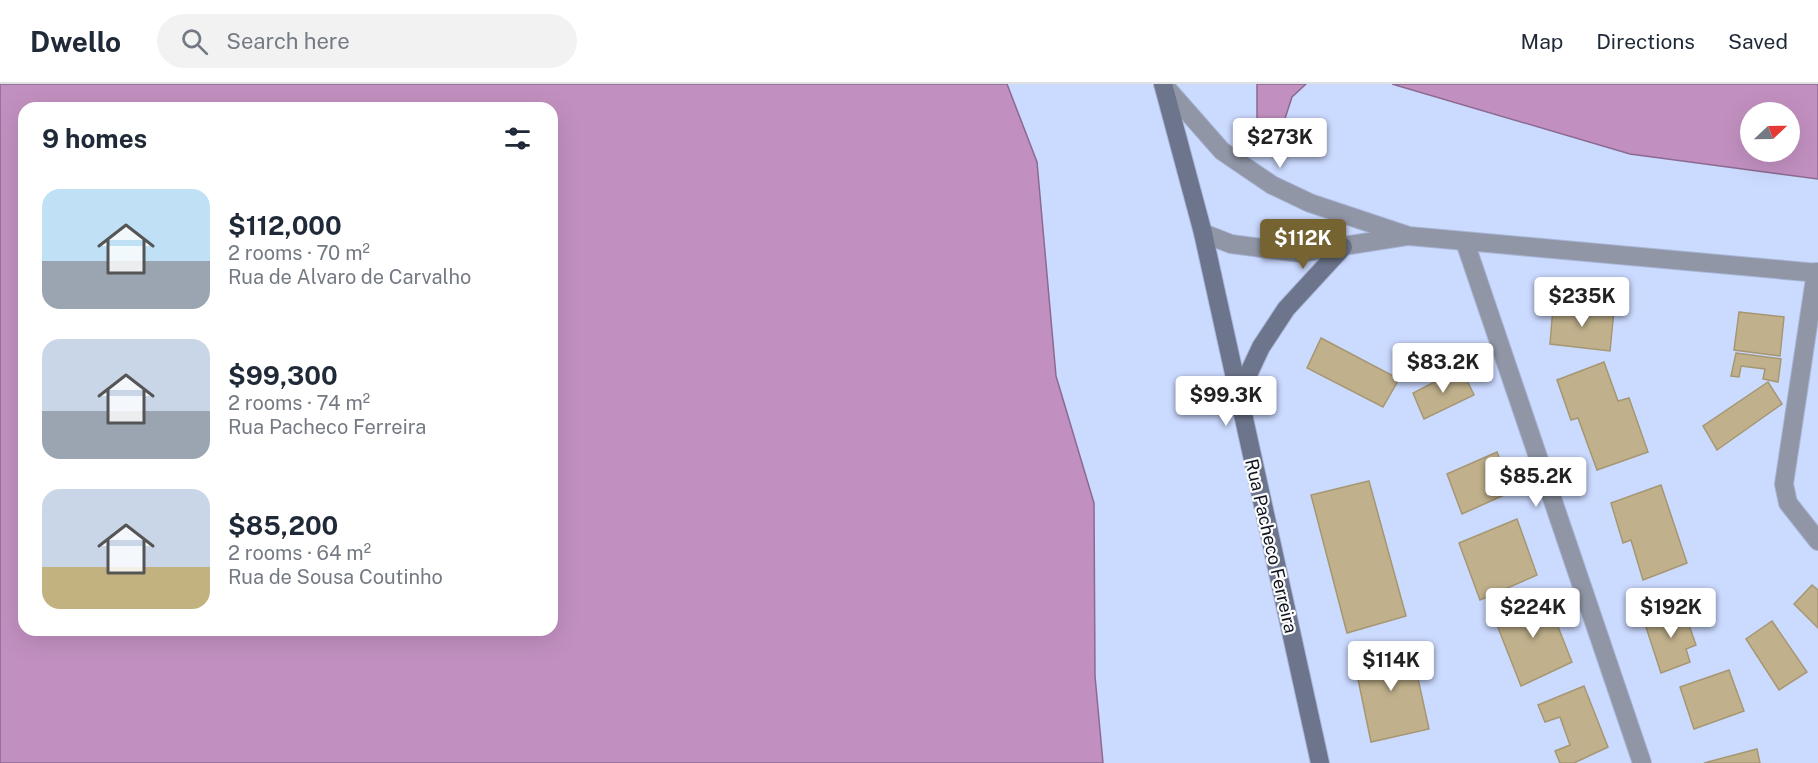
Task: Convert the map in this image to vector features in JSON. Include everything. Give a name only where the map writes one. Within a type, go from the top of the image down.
[{"type":"street","name":"Rua Pacheco Ferreira","points":[[1163,84],[1203,232],[1320,763]]},
{"type":"street","points":[[1163,84],[1222,151],[1272,185],[1310,203],[1409,236],[1817,272],[1784,484],[1788,503],[1818,541]]},
{"type":"street","points":[[1203,232],[1231,244],[1300,252],[1409,236]]},
{"type":"street","points":[[1465,242],[1642,763]]},
{"type":"street","points":[[1238,396],[1261,347],[1286,309],[1343,247]]},
{"type":"shaded area","points":[[0,84],[1007,84],[1037,162],[1056,376],[1094,503],[1095,676],[1103,763],[0,763]]},
{"type":"shaded area","points":[[1257,84],[1306,84],[1292,97],[1277,143],[1257,137]]},
{"type":"shaded area","points":[[1392,84],[1818,84],[1818,179],[1630,154]]},
{"type":"building","points":[[1553,307],[1614,310],[1610,351],[1550,344]]},
{"type":"building","points":[[1739,312],[1784,317],[1780,356],[1734,350]]},
{"type":"building","points":[[1321,338],[1399,379],[1383,407],[1307,368]]},
{"type":"building","points":[[1736,353],[1781,359],[1778,382],[1763,379],[1765,369],[1741,366],[1739,377],[1731,376]]},
{"type":"building","points":[[1604,362],[1618,401],[1629,398],[1648,452],[1597,470],[1578,418],[1571,420],[1557,380]]},
{"type":"building","points":[[1461,368],[1474,395],[1424,419],[1413,393]]},
{"type":"building","points":[[1768,382],[1782,404],[1717,450],[1703,426]]},
{"type":"building","points":[[1497,452],[1513,491],[1462,514],[1447,474]]},
{"type":"building","points":[[1369,481],[1406,616],[1347,633],[1311,495]]},
{"type":"building","points":[[1661,485],[1687,563],[1643,580],[1631,540],[1623,543],[1611,503]]},
{"type":"building","points":[[1517,519],[1537,575],[1480,600],[1459,543]]},
{"type":"building","points":[[1812,585],[1818,590],[1818,628],[1794,604]]},
{"type":"building","points":[[1545,594],[1572,662],[1521,686],[1493,615]]},
{"type":"building","points":[[1683,608],[1696,645],[1686,649],[1690,662],[1661,673],[1644,621]]},
{"type":"building","points":[[1772,621],[1807,672],[1779,690],[1746,639]]},
{"type":"building","points":[[1410,642],[1429,729],[1371,742],[1353,655]]},
{"type":"building","points":[[1729,670],[1744,711],[1694,729],[1680,687]]},
{"type":"building","points":[[1584,686],[1608,747],[1574,763],[1560,763],[1555,751],[1570,745],[1560,717],[1545,722],[1538,705]]},
{"type":"building","points":[[1757,749],[1760,763],[1704,763]]}]
